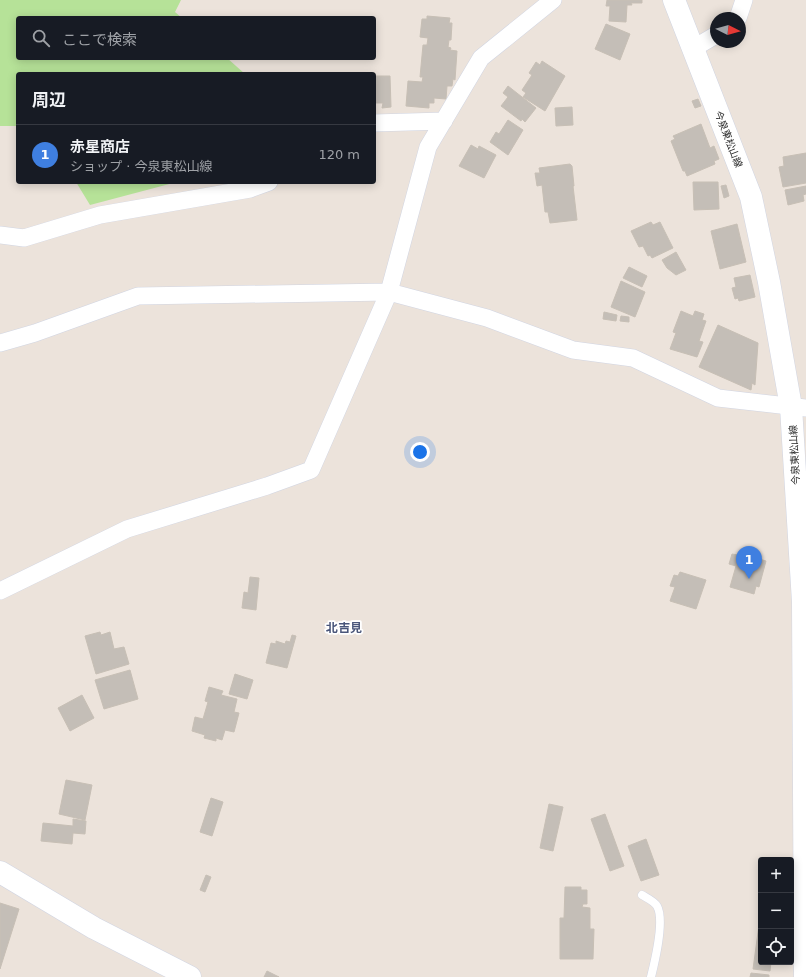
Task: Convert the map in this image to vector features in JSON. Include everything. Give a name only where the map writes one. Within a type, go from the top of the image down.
[{"type":"main road","name":"今泉東松山線","points":[[674,0],[751,197],[769,282],[799,408],[804,602],[804,977]]},
{"type":"main road","points":[[0,872],[94,928],[190,977]]},
{"type":"street","points":[[0,591],[127,529],[267,486],[310,470],[390,292],[428,147],[481,58],[553,0]]},
{"type":"street","points":[[740,12],[744,0]]},
{"type":"street","points":[[694,48],[710,39]]},
{"type":"street","points":[[376,123],[444,121]]},
{"type":"street","points":[[0,236],[24,238],[100,215],[250,188],[263,184]]},
{"type":"street","points":[[0,343],[35,333],[138,296],[390,292],[487,318],[573,350],[633,358],[718,398],[799,408]]},
{"type":"lane","points":[[642,895],[651,900],[657,907],[660,918],[657,953],[651,977]]},
{"type":"green space","points":[[0,0],[181,0],[175,12],[180,16],[16,16],[16,60],[229,60],[243,72],[16,72],[16,126],[0,126]]},
{"type":"green space","points":[[77,184],[169,184],[90,205]]},
{"type":"building","points":[[607,0],[642,0],[642,3],[631,3],[632,5],[627,5],[626,22],[609,21],[610,6],[606,6]]},
{"type":"building","points":[[427,16],[450,18],[449,23],[452,23],[451,40],[449,40],[448,47],[451,48],[450,50],[457,51],[455,80],[453,79],[452,86],[447,86],[446,99],[434,98],[434,103],[429,103],[429,108],[406,106],[408,81],[422,82],[423,77],[420,77],[423,45],[427,45],[428,38],[420,37],[422,19],[427,19]]},
{"type":"building","points":[[606,24],[630,34],[620,60],[595,49]]},
{"type":"building","points":[[542,61],[565,76],[545,111],[523,97],[526,93],[522,90],[532,75],[529,73],[536,62],[540,65]]},
{"type":"building","points":[[376,76],[390,76],[391,107],[382,108],[383,103],[376,103]]},
{"type":"building","points":[[508,86],[536,108],[525,122],[522,119],[521,121],[501,106],[508,97],[503,93]]},
{"type":"building","points":[[698,99],[701,106],[695,108],[692,101]]},
{"type":"building","points":[[572,107],[573,125],[556,126],[555,108]]},
{"type":"building","points":[[508,120],[523,130],[508,155],[490,142],[496,132],[499,134]]},
{"type":"building","points":[[701,124],[710,148],[714,146],[719,159],[714,161],[715,164],[687,176],[685,171],[683,171],[671,141],[675,139],[673,136]]},
{"type":"building","points":[[471,145],[478,149],[479,146],[496,155],[484,178],[459,166]]},
{"type":"building","points":[[806,153],[806,183],[783,187],[779,167],[784,166],[783,157]]},
{"type":"building","points":[[570,164],[572,166],[577,220],[550,223],[548,212],[545,212],[542,185],[537,186],[535,173],[540,173],[539,168]]},
{"type":"building","points":[[693,182],[718,182],[719,209],[694,210]]},
{"type":"building","points":[[726,185],[729,196],[724,198],[721,186]]},
{"type":"building","points":[[806,186],[806,194],[803,195],[804,201],[788,205],[785,190]]},
{"type":"building","points":[[651,222],[653,225],[660,222],[673,248],[652,258],[650,255],[648,256],[643,246],[639,247],[631,231]]},
{"type":"building","points":[[737,224],[746,262],[720,269],[711,231]]},
{"type":"building","points":[[676,252],[686,270],[676,275],[667,268],[662,260]]},
{"type":"building","points":[[629,267],[647,276],[642,287],[623,278]]},
{"type":"building","points":[[750,275],[755,297],[739,301],[738,298],[735,299],[732,288],[736,287],[734,278]]},
{"type":"building","points":[[621,281],[645,292],[635,317],[611,307]]},
{"type":"building","points":[[681,311],[693,316],[695,311],[704,314],[702,320],[706,321],[699,341],[703,342],[697,357],[670,349],[676,333],[673,332]]},
{"type":"building","points":[[604,312],[617,315],[616,321],[603,319]]},
{"type":"building","points":[[621,316],[629,317],[629,322],[620,321]]},
{"type":"building","points":[[718,325],[758,343],[755,385],[752,383],[751,390],[699,367]]},
{"type":"building","points":[[739,553],[766,561],[759,587],[756,586],[754,594],[730,587],[736,566],[729,564],[732,554],[738,555]]},
{"type":"building","points":[[680,572],[706,580],[696,609],[670,601],[675,587],[670,586],[674,575],[678,576]]},
{"type":"building","points":[[250,577],[259,578],[256,610],[242,608],[244,592],[248,593]]},
{"type":"building","points":[[100,632],[101,635],[110,632],[114,649],[124,647],[129,664],[96,674],[85,636]]},
{"type":"building","points":[[292,635],[296,636],[287,668],[266,663],[271,643],[276,644],[276,641],[285,644],[286,641],[290,642]]},
{"type":"building","points":[[130,670],[138,699],[104,709],[95,680]]},
{"type":"building","points":[[235,674],[253,680],[247,699],[229,694]]},
{"type":"building","points":[[209,687],[223,691],[221,695],[237,699],[234,712],[239,713],[234,732],[225,730],[222,740],[216,738],[216,741],[204,738],[205,735],[192,731],[195,717],[203,719],[208,702],[205,701]]},
{"type":"building","points":[[82,695],[94,718],[70,731],[58,708]]},
{"type":"building","points":[[66,780],[92,785],[85,820],[59,814]]},
{"type":"building","points":[[211,798],[223,802],[212,836],[200,832]]},
{"type":"building","points":[[549,804],[563,807],[553,851],[540,848]]},
{"type":"building","points":[[605,814],[624,866],[610,871],[591,819]]},
{"type":"building","points":[[73,819],[86,821],[85,834],[73,833],[72,844],[41,841],[43,823],[73,826]]},
{"type":"building","points":[[646,839],[659,875],[641,881],[628,846]]},
{"type":"building","points":[[206,875],[211,877],[205,892],[200,890]]},
{"type":"building","points":[[565,887],[581,887],[581,890],[587,890],[587,904],[583,904],[582,907],[590,908],[590,929],[594,929],[593,959],[560,959],[560,918],[564,918]]},
{"type":"building","points":[[0,903],[19,909],[0,969]]},
{"type":"building","points":[[758,932],[758,965],[771,965],[770,971],[753,969]]},
{"type":"building","points":[[267,971],[279,977],[264,977]]},
{"type":"building","points":[[751,973],[769,975],[769,977],[750,977]]},
{"type":"place","name":"赤星商店","points":[[749,579]]},
{"type":"district","name":"北吉見","points":[[344,628]]}]
